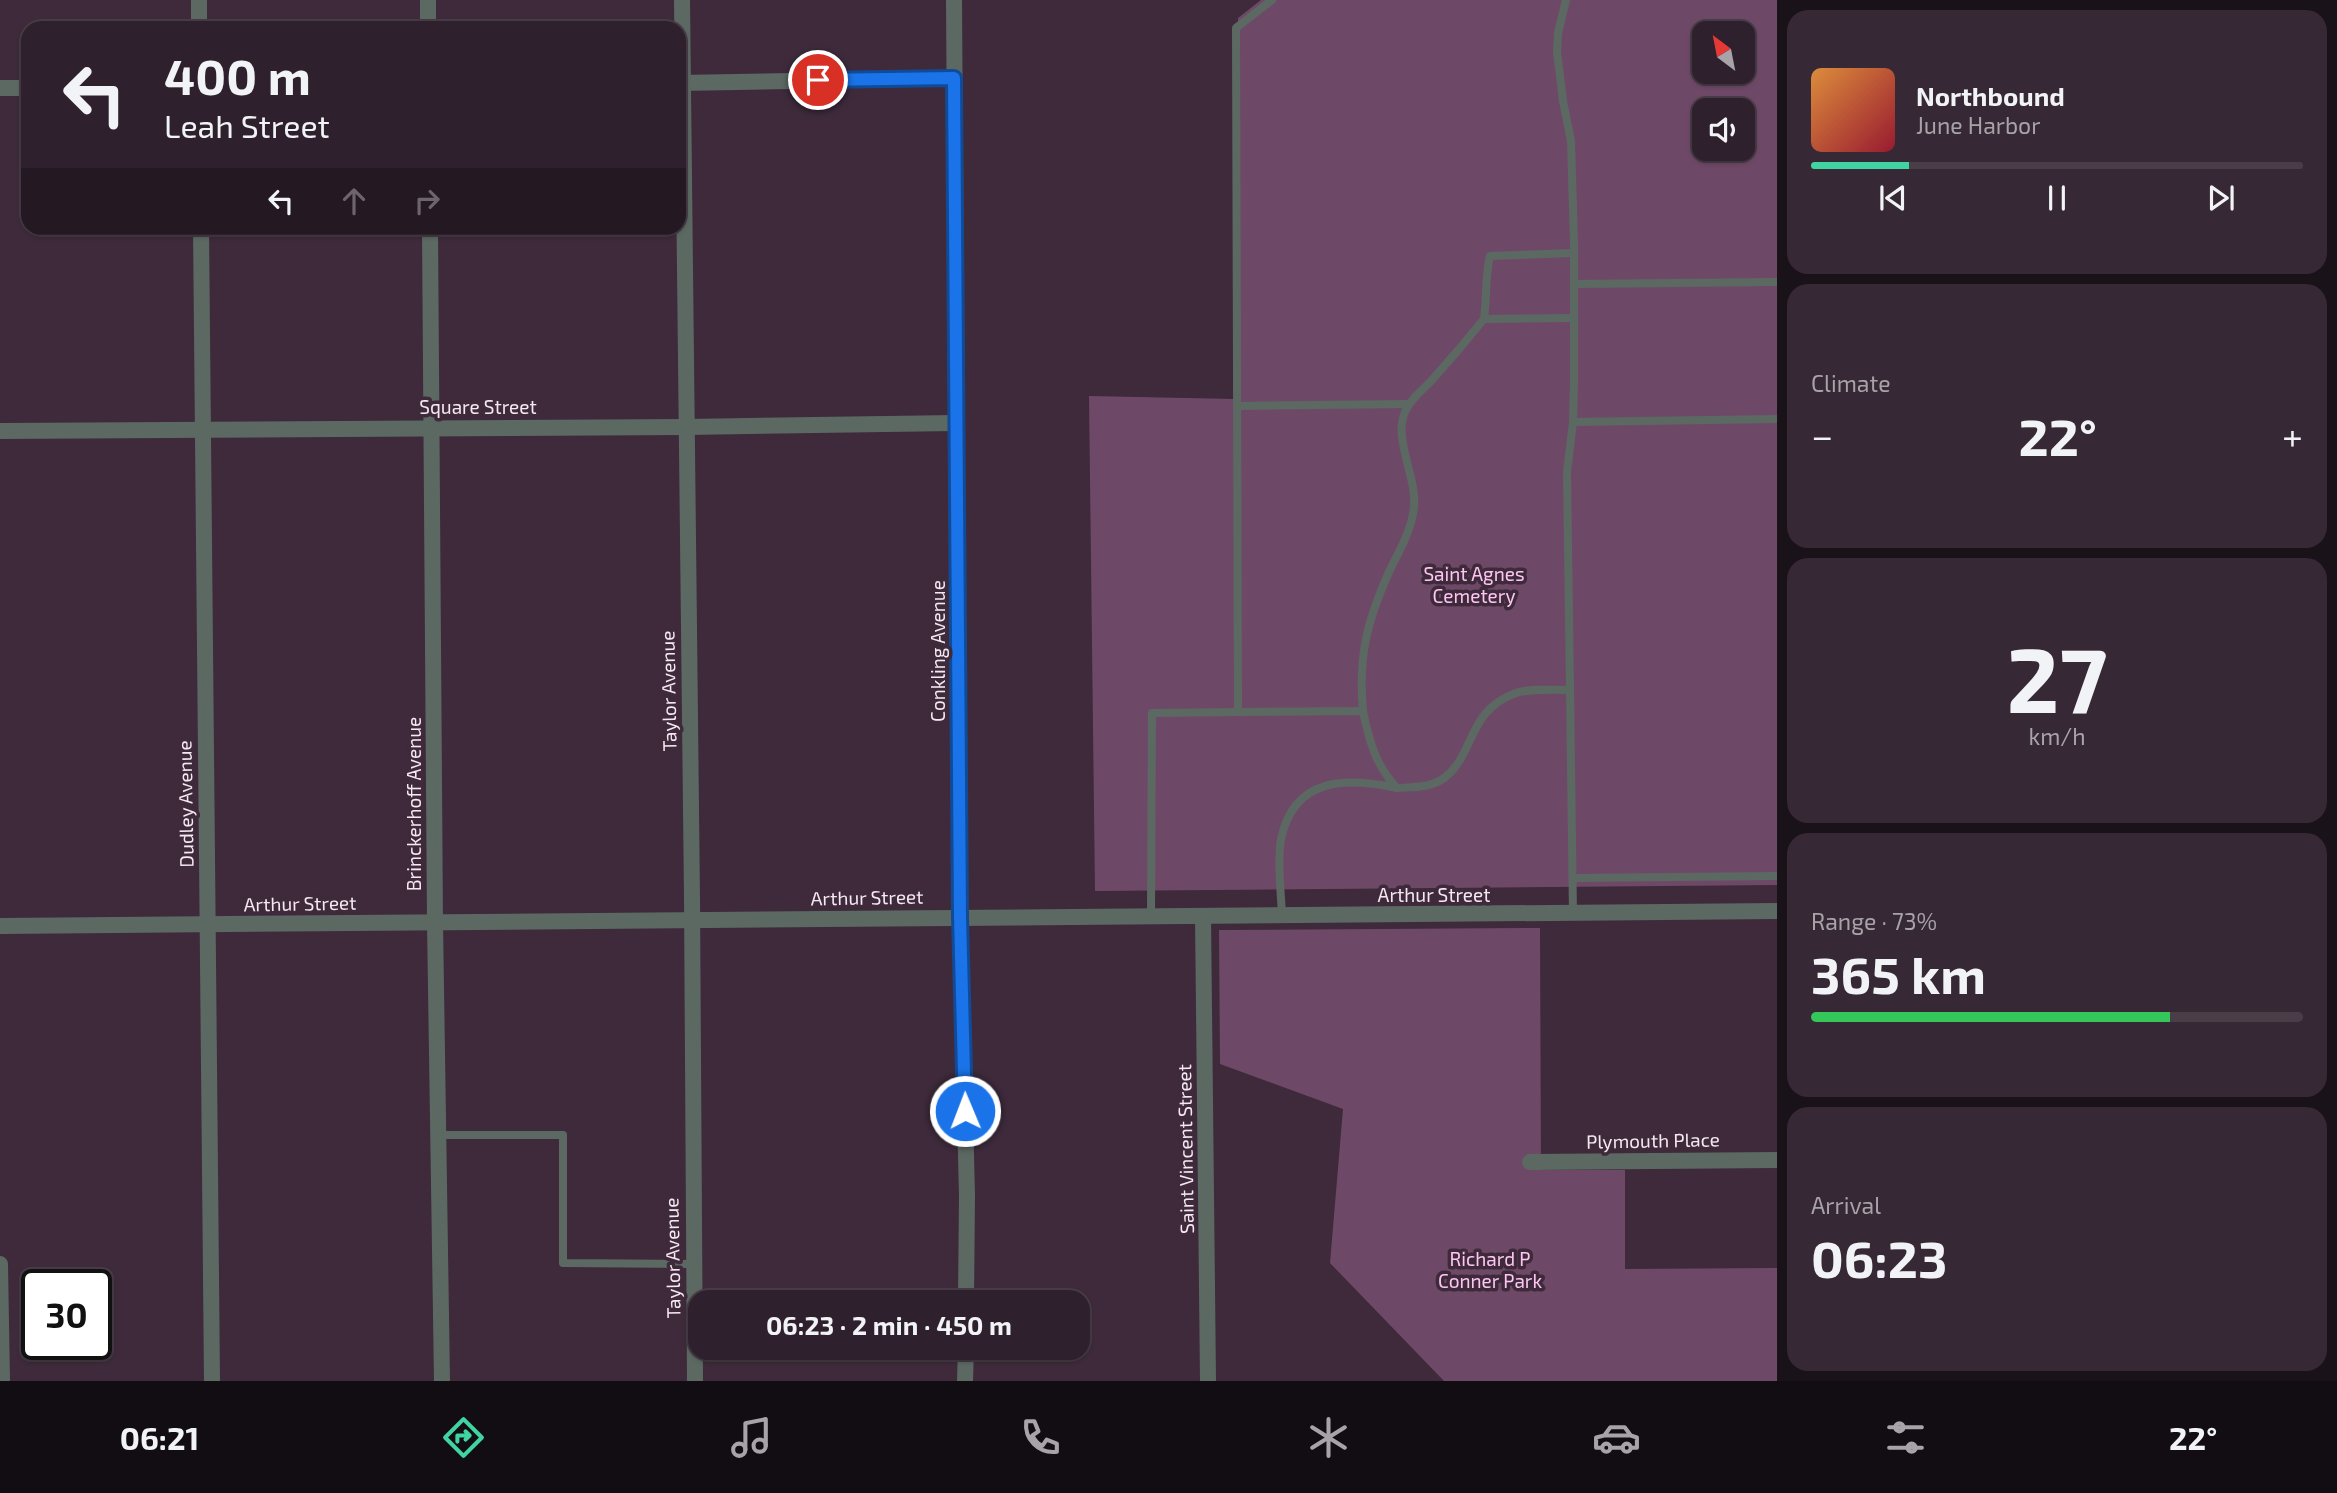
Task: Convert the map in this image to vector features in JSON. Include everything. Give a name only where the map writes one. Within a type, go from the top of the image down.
[{"type":"street","points":[[199,0],[199,21]]},
{"type":"street","points":[[428,0],[428,21]]},
{"type":"street","name":"Taylor Avenue","points":[[682,0],[682,21]]},
{"type":"street","name":"Conkling Avenue","points":[[954,0],[960,917],[967,1195],[966,1290]]},
{"type":"street","points":[[686,83],[954,78]]},
{"type":"street","points":[[0,88],[21,88]]},
{"type":"street","name":"Dudley Avenue","points":[[201,235],[212,1381]]},
{"type":"street","name":"Brinckerhoff Avenue","points":[[430,235],[435,922],[442,1381]]},
{"type":"street","name":"Taylor Avenue","points":[[683,235],[695,1381]]},
{"type":"street","name":"Square Street","points":[[0,431],[956,423]]},
{"type":"street","name":"Arthur Street","points":[[0,926],[1777,911]]},
{"type":"street","name":"Saint Vincent Street","points":[[1203,916],[1208,1381]]},
{"type":"street","name":"Plymouth Place","points":[[1530,1162],[1777,1160]]},
{"type":"street","points":[[0,1264],[2,1381]]},
{"type":"street","points":[[965,1381],[966,1360]]},
{"type":"lane","points":[[1238,712],[1236,28],[1272,0]]},
{"type":"lane","points":[[1566,0],[1557,51],[1571,141],[1574,253],[1573,422],[1567,472],[1573,914]]},
{"type":"lane","points":[[1397,788],[1385,775],[1369,740],[1361,687],[1364,643],[1373,611],[1405,539],[1414,508],[1413,488],[1402,437],[1403,415],[1409,404],[1484,319],[1486,271],[1490,256],[1574,253]]},
{"type":"lane","points":[[1574,284],[1777,282]]},
{"type":"lane","points":[[1484,319],[1574,318]]},
{"type":"lane","points":[[1237,406],[1409,404]]},
{"type":"lane","points":[[1573,422],[1777,419]]},
{"type":"lane","points":[[1282,915],[1280,842],[1289,811],[1309,794],[1336,782],[1368,782],[1397,788],[1421,787],[1442,779],[1454,768],[1479,720],[1503,699],[1519,692],[1570,690]]},
{"type":"lane","points":[[1150,916],[1152,713],[1363,711]]},
{"type":"lane","points":[[1573,878],[1777,876]]},
{"type":"lane","points":[[438,1135],[564,1135],[563,1264],[693,1264]]},
{"type":"green space","name":"Saint Agnes Cemetery","points":[[1261,0],[1777,0],[1777,885],[1095,891],[1089,396],[1234,399],[1238,18]]},
{"type":"green space","name":"Richard P Conner Park","points":[[1540,928],[1541,1170],[1625,1170],[1625,1269],[1777,1268],[1777,1381],[1444,1381],[1330,1263],[1343,1109],[1220,1064],[1219,930]]},
{"type":"route","points":[[818,80],[954,78],[960,917],[965,1111]]}]
